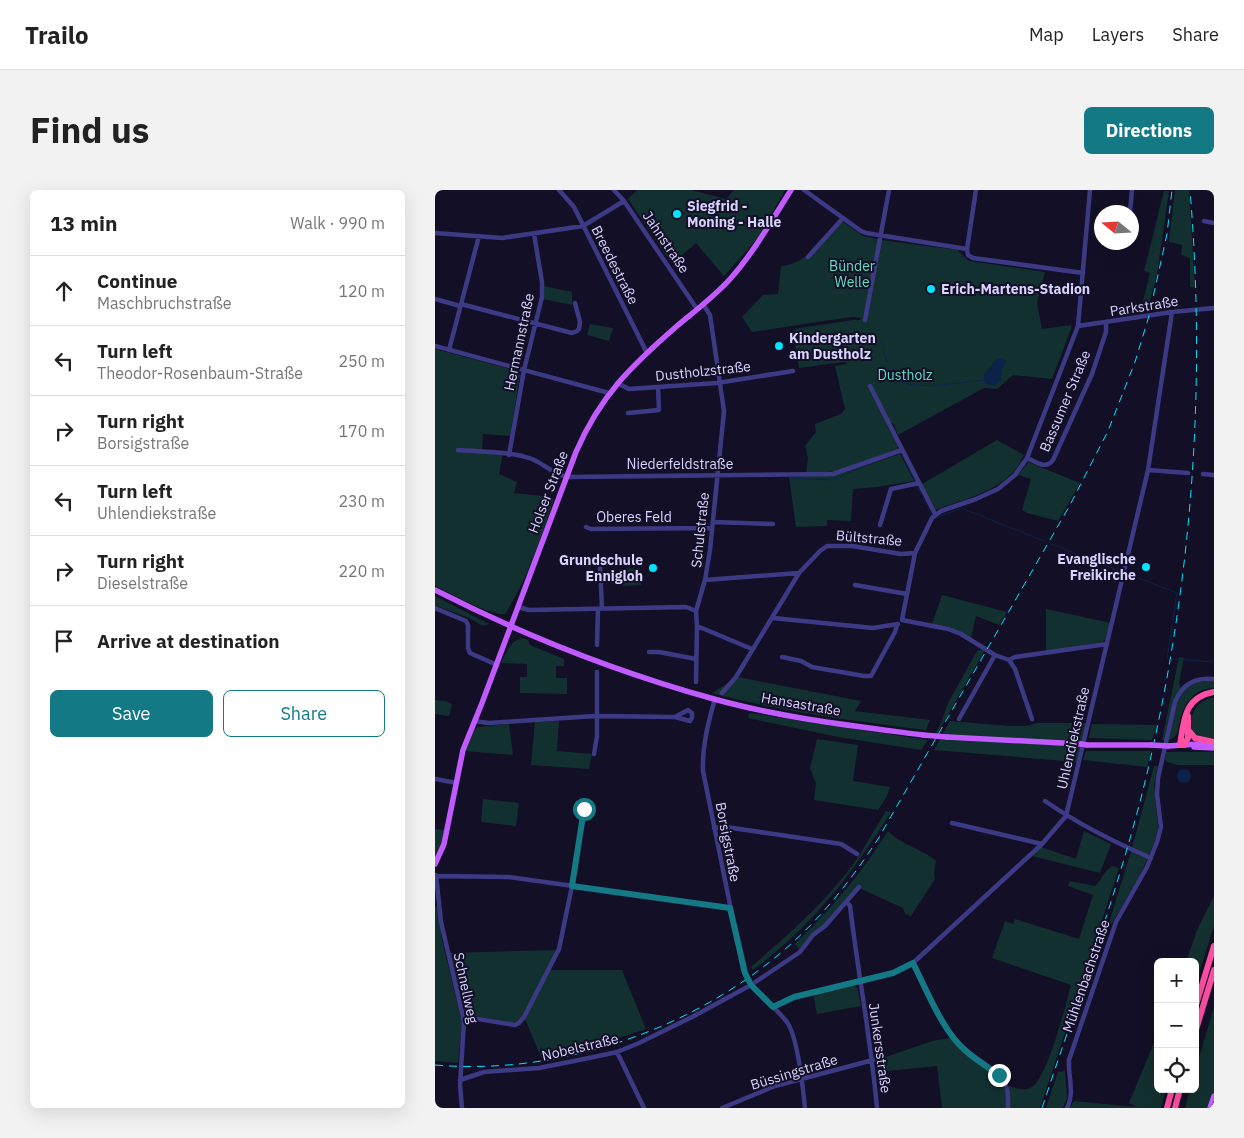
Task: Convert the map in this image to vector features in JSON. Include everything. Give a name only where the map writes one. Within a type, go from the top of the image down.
[{"type":"highway","points":[[1182,746],[1189,738],[1187,721],[1192,707],[1202,698],[1214,693]]},
{"type":"highway","points":[[1182,746],[1183,724],[1191,704],[1202,695],[1214,693]]},
{"type":"highway","points":[[1189,731],[1195,738],[1214,743]]},
{"type":"highway","points":[[1197,1003],[1214,946]]},
{"type":"highway","points":[[1199,1020],[1214,970]]},
{"type":"highway","points":[[1167,1108],[1171,1093]]},
{"type":"highway","points":[[1175,1108],[1179,1093]]},
{"type":"main road","name":"Holser Straße","points":[[435,864],[444,844],[463,750],[585,432],[617,383],[647,353],[730,279],[745,260],[791,190]]},
{"type":"main road","name":"Hansastraße","points":[[435,590],[510,627],[599,663],[715,699],[763,710],[832,723],[947,737],[1084,745],[1182,746],[1214,743]]},
{"type":"main road","name":"Hansastraße","points":[[1182,746],[1214,748]]},
{"type":"main road","points":[[1210,1108],[1214,1096]]},
{"type":"street","name":"Breedestraße","points":[[559,190],[574,207],[647,353]]},
{"type":"street","name":"Jahnstraße","points":[[614,190],[624,201],[697,309]]},
{"type":"street","points":[[804,190],[861,231],[881,236],[967,249]]},
{"type":"street","points":[[865,320],[889,190]]},
{"type":"street","points":[[976,190],[967,249],[969,255],[973,258],[1083,273]]},
{"type":"street","points":[[871,386],[935,514],[998,489],[1015,475],[1027,458],[1078,326],[1089,190]]},
{"type":"street","points":[[1131,205],[1132,190]]},
{"type":"street","points":[[435,232],[502,238],[583,226],[624,201]]},
{"type":"street","points":[[808,257],[843,218]]},
{"type":"street","points":[[1204,221],[1214,223]]},
{"type":"street","name":"Hermannstraße","points":[[509,455],[523,370],[536,324],[542,290],[534,234]]},
{"type":"street","points":[[449,350],[479,236]]},
{"type":"street","points":[[435,300],[567,332],[575,332],[580,326],[575,303]]},
{"type":"street","name":"Schulstraße","points":[[696,682],[696,611],[705,580],[710,550],[725,411],[710,315],[703,304]]},
{"type":"street","name":"Parkstraße","points":[[1078,326],[1172,312],[1214,308]]},
{"type":"street","name":"Uhlendiekstraße","points":[[773,1007],[794,997],[893,973],[913,963],[1042,844],[1067,816],[1148,470],[1172,312]]},
{"type":"street","name":"Bassumer Straße","points":[[1027,458],[1045,466],[1049,465],[1053,460],[1092,374],[1106,332],[1106,323]]},
{"type":"street","points":[[435,346],[609,393]]},
{"type":"street","name":"Dustholzstraße","points":[[617,383],[629,389],[720,382],[793,371]]},
{"type":"street","points":[[628,413],[659,410],[658,387]]},
{"type":"street","name":"Niederfeldstraße","points":[[458,450],[509,455],[532,460],[557,474],[567,476],[833,474],[902,450]]},
{"type":"street","points":[[1148,470],[1188,473]]},
{"type":"street","points":[[1203,474],[1214,475]]},
{"type":"street","points":[[880,525],[891,489],[919,482]]},
{"type":"street","name":"Bültstraße","points":[[722,694],[736,677],[799,573],[820,551],[827,546],[852,546],[901,554],[915,553],[935,514]]},
{"type":"street","points":[[713,522],[773,524]]},
{"type":"street","name":"Oberes Feld","points":[[585,527],[591,530],[712,528]]},
{"type":"street","points":[[782,657],[812,667],[871,676],[897,625],[902,620],[915,553]]},
{"type":"street","points":[[597,644],[600,609],[600,566]]},
{"type":"street","points":[[705,580],[799,573]]},
{"type":"street","points":[[855,585],[907,594]]},
{"type":"street","points":[[518,607],[529,610],[686,608],[696,611]]},
{"type":"street","points":[[435,608],[465,621],[468,625],[468,648],[470,652],[497,665]]},
{"type":"street","points":[[773,618],[799,619],[873,628],[897,625]]},
{"type":"street","points":[[902,620],[948,629],[961,634],[995,656],[1009,660],[1015,668],[1032,719]]},
{"type":"street","points":[[697,624],[752,649]]},
{"type":"street","points":[[1009,660],[1015,657],[1107,644]]},
{"type":"street","points":[[649,652],[659,652],[695,659]]},
{"type":"street","points":[[959,719],[995,656]]},
{"type":"street","points":[[594,754],[597,736],[595,716],[597,672]]},
{"type":"street","name":"Mühlenbachstraße","points":[[1067,1108],[1072,1099],[1069,1060],[1108,942],[1116,922],[1151,858],[1161,827],[1157,794],[1158,778],[1175,702],[1178,694],[1189,683],[1199,679],[1214,679]]},
{"type":"street","name":"Borsigstraße","points":[[715,699],[709,720],[702,761],[743,969],[751,985],[788,1024],[793,1036],[802,1078],[805,1108]]},
{"type":"street","points":[[474,721],[489,723],[595,716],[675,716]]},
{"type":"street","points":[[435,778],[457,783]]},
{"type":"street","points":[[1045,801],[1113,842],[1151,858]]},
{"type":"street","points":[[463,1019],[479,1019],[515,1025],[524,1017],[559,949],[572,886],[584,809]]},
{"type":"street","points":[[952,824],[1042,844]]},
{"type":"street","points":[[714,828],[726,827],[841,844],[857,854]]},
{"type":"street","points":[[436,875],[503,877],[730,908]]},
{"type":"street","name":"Schnellweg","points":[[436,875],[441,922],[463,1019],[460,1080],[462,1108]]},
{"type":"street","name":"Nobelstraße","points":[[460,1080],[484,1072],[539,1068],[617,1052],[639,1043],[751,985],[800,952],[813,935],[825,926],[859,887]]},
{"type":"street","name":"Junkersstraße","points":[[847,902],[850,906],[859,981],[873,1060],[877,1108]]},
{"type":"street","points":[[913,963],[945,1026],[955,1041],[1002,1078],[1009,1096],[1008,1108]]},
{"type":"street","points":[[617,1052],[644,1108]]},
{"type":"street","name":"Büssingstraße","points":[[722,1108],[775,1086],[873,1060]]},
{"type":"green space","points":[[637,190],[691,190],[726,199],[734,190],[785,190],[758,238],[724,276],[696,243],[672,264],[628,199]]},
{"type":"green space","points":[[1175,190],[1189,190],[1195,287],[1190,287],[1190,258],[1181,255],[1182,245],[1169,242]]},
{"type":"green space","points":[[1164,191],[1169,191],[1157,274],[1147,312],[1140,313],[1150,273],[1144,271]]},
{"type":"green space","points":[[842,221],[863,236],[957,250],[969,261],[1045,272],[1037,303],[1042,329],[1071,325],[1052,379],[1013,375],[997,389],[984,388],[898,435],[893,423],[887,424],[898,446],[897,449],[839,471],[806,474],[808,458],[805,446],[816,432],[815,424],[841,414],[845,409],[835,366],[847,364],[845,362],[799,368],[793,334],[795,329],[799,328],[860,320],[861,318],[853,317],[752,332],[742,317],[763,295],[778,294],[781,266],[799,261],[815,249]]},
{"type":"green space","points":[[544,286],[572,292],[572,305],[543,299]]},
{"type":"green space","points":[[590,324],[613,328],[609,341],[587,335]]},
{"type":"green space","points":[[435,349],[517,371],[520,375],[510,436],[483,434],[482,451],[503,453],[499,474],[517,482],[514,493],[554,499],[527,573],[505,614],[498,614],[480,608],[435,586]]},
{"type":"green space","points":[[997,440],[1024,455],[1016,469],[999,484],[967,499],[935,510],[922,484]]},
{"type":"green space","points":[[900,454],[914,481],[853,489],[851,521],[827,520],[827,526],[796,527],[789,477],[838,475]]},
{"type":"green space","points":[[1028,462],[1080,483],[1058,521],[1022,510],[1031,479],[1018,475]]},
{"type":"green space","points":[[640,568],[641,585],[623,586],[623,569]]},
{"type":"green space","points":[[942,595],[1007,612],[999,625],[976,616],[971,638],[946,626],[932,624]]},
{"type":"green space","points":[[435,596],[489,624],[483,626],[469,618],[435,605]]},
{"type":"green space","points":[[1046,609],[1111,623],[1106,639],[1103,642],[1046,651]]},
{"type":"green space","points":[[523,638],[528,640],[530,645],[564,659],[564,666],[556,666],[556,678],[567,678],[567,694],[520,693],[520,677],[527,677],[527,664],[501,663],[512,644]]},
{"type":"green space","points":[[985,650],[936,736],[934,736],[948,703],[977,651]]},
{"type":"green space","points":[[1179,657],[1184,658],[1179,682],[1182,692],[1193,684],[1205,681],[1214,681],[1214,688],[1201,691],[1191,698],[1184,708],[1175,737],[1170,740],[1162,740]]},
{"type":"green space","points":[[738,677],[861,701],[855,711],[930,720],[926,730],[791,711],[712,693]]},
{"type":"green space","points":[[1210,698],[1214,698],[1214,739],[1199,736],[1192,729],[1193,712],[1198,705]]},
{"type":"green space","points":[[435,700],[446,701],[452,704],[449,716],[435,714]]},
{"type":"green space","points":[[749,713],[928,740],[921,750],[838,737],[748,718]]},
{"type":"green space","points":[[559,721],[557,751],[592,754],[589,769],[531,765],[535,722]]},
{"type":"green space","points":[[950,721],[1010,726],[1027,726],[1038,723],[1086,723],[1077,762],[934,750]]},
{"type":"green space","points":[[509,724],[513,755],[465,751],[474,730],[478,727]]},
{"type":"green space","points":[[1092,724],[1157,725],[1152,740],[1089,738]]},
{"type":"green space","points":[[817,739],[858,745],[853,781],[890,787],[886,798],[878,810],[814,800],[816,784],[810,768]]},
{"type":"green space","points":[[1086,751],[1151,751],[1147,767],[1083,760]]},
{"type":"green space","points":[[1166,752],[1214,752],[1214,765],[1178,765],[1167,762],[1165,759]]},
{"type":"green space","points":[[1154,766],[1158,766],[1154,784],[1158,828],[1154,844],[1139,877],[1110,927],[1108,926],[1132,848]]},
{"type":"green space","points":[[483,799],[519,803],[516,826],[481,822]]},
{"type":"green space","points":[[886,811],[891,812],[861,858],[829,898],[795,935],[753,970],[751,967],[809,914],[849,870]]},
{"type":"green space","points":[[435,829],[444,830],[442,841],[435,856]]},
{"type":"green space","points":[[888,831],[899,840],[936,861],[935,879],[911,916],[905,914],[903,908],[859,888],[800,951],[795,944],[845,891]]},
{"type":"green space","points":[[1084,831],[1111,844],[1100,873],[1032,856],[1041,847],[1076,859]]},
{"type":"green space","points":[[1112,866],[1119,868],[1040,1108],[1009,1108],[1009,1086],[1021,1089],[1032,1087],[1044,1070],[1071,985],[992,958],[1005,921],[1013,924],[1015,919],[1079,939],[1093,895],[1068,886],[1070,881],[1095,886]]},
{"type":"green space","points":[[1214,896],[1214,926],[1199,973],[1199,958],[1187,958],[1197,930]]},
{"type":"green space","points":[[435,906],[437,907],[442,940],[462,1022],[458,1063],[435,1061]]},
{"type":"green space","points":[[557,950],[522,1017],[517,1022],[512,1023],[465,1014],[450,953]]},
{"type":"green space","points":[[549,970],[622,970],[646,1029],[587,1048],[541,1057],[525,1019]]},
{"type":"green space","points":[[852,985],[857,987],[861,1006],[817,1014],[813,994]]},
{"type":"green space","points":[[1214,1007],[1214,1108],[1185,1108],[1189,1093],[1199,1093],[1199,1058]]},
{"type":"green space","points":[[950,1038],[960,1049],[996,1076],[1003,1084],[1007,1097],[1006,1108],[942,1108],[937,1066],[877,1072],[877,1060],[932,1041]]},
{"type":"green space","points":[[1154,1043],[1154,1093],[1165,1093],[1161,1108],[1069,1108],[1074,1101],[1137,1107],[1129,1103]]},
{"type":"green space","points":[[1065,1071],[1067,1098],[1063,1108],[1046,1108],[1058,1072]]},
{"type":"water","points":[[998,358],[1006,361],[1001,372],[1001,380],[995,385],[988,385],[984,382],[984,374]]},
{"type":"water","points":[[1184,769],[1189,771],[1191,776],[1189,781],[1184,783],[1179,781],[1177,776],[1179,771]]},
{"type":"waterway","points":[[882,342],[887,362]]},
{"type":"waterway","points":[[890,370],[897,381],[907,384],[940,385],[983,380]]},
{"type":"waterway","points":[[900,453],[915,481]]},
{"type":"waterway","points":[[834,479],[880,460]]},
{"type":"waterway","points":[[793,478],[831,480]]},
{"type":"waterway","points":[[917,486],[921,494]]},
{"type":"waterway","points":[[923,498],[926,503]]},
{"type":"waterway","points":[[928,508],[931,514]]},
{"type":"waterway","points":[[938,517],[961,508],[1044,541]]},
{"type":"waterway","points":[[1051,544],[1123,572]]},
{"type":"waterway","points":[[1126,573],[1177,593],[1168,658]]},
{"type":"waterway","points":[[1176,659],[1214,662]]},
{"type":"railway","points":[[435,1065],[488,1066],[541,1061],[593,1050],[645,1033],[694,1011],[741,983],[783,951],[821,914],[858,868],[878,839],[1070,505],[1108,431],[1135,362],[1149,316],[1167,234],[1172,190]]},
{"type":"railway","points":[[1042,1108],[1107,915],[1130,837],[1158,723],[1172,648],[1191,496],[1195,420],[1197,343],[1190,190]]},
{"type":"place","name":"Siegfrid - Moning - Halle","points":[[677,214]]},
{"type":"place","name":"Erich-Martens-Stadion","points":[[931,289]]},
{"type":"place","name":"Kindergarten am Dustholz","points":[[779,346]]},
{"type":"place","name":"Evanglische Freikirche","points":[[1146,567]]},
{"type":"place","name":"Grundschule Ennigloh","points":[[653,568]]},
{"type":"route","points":[[584,809],[572,886],[730,908],[743,969],[751,985],[773,1007],[794,997],[893,973],[913,963],[945,1026],[955,1041],[999,1075]]},
{"type":"park label","name":"Bünder Welle","points":[[852,274]]},
{"type":"park label","name":"Dustholz","points":[[905,375]]}]
